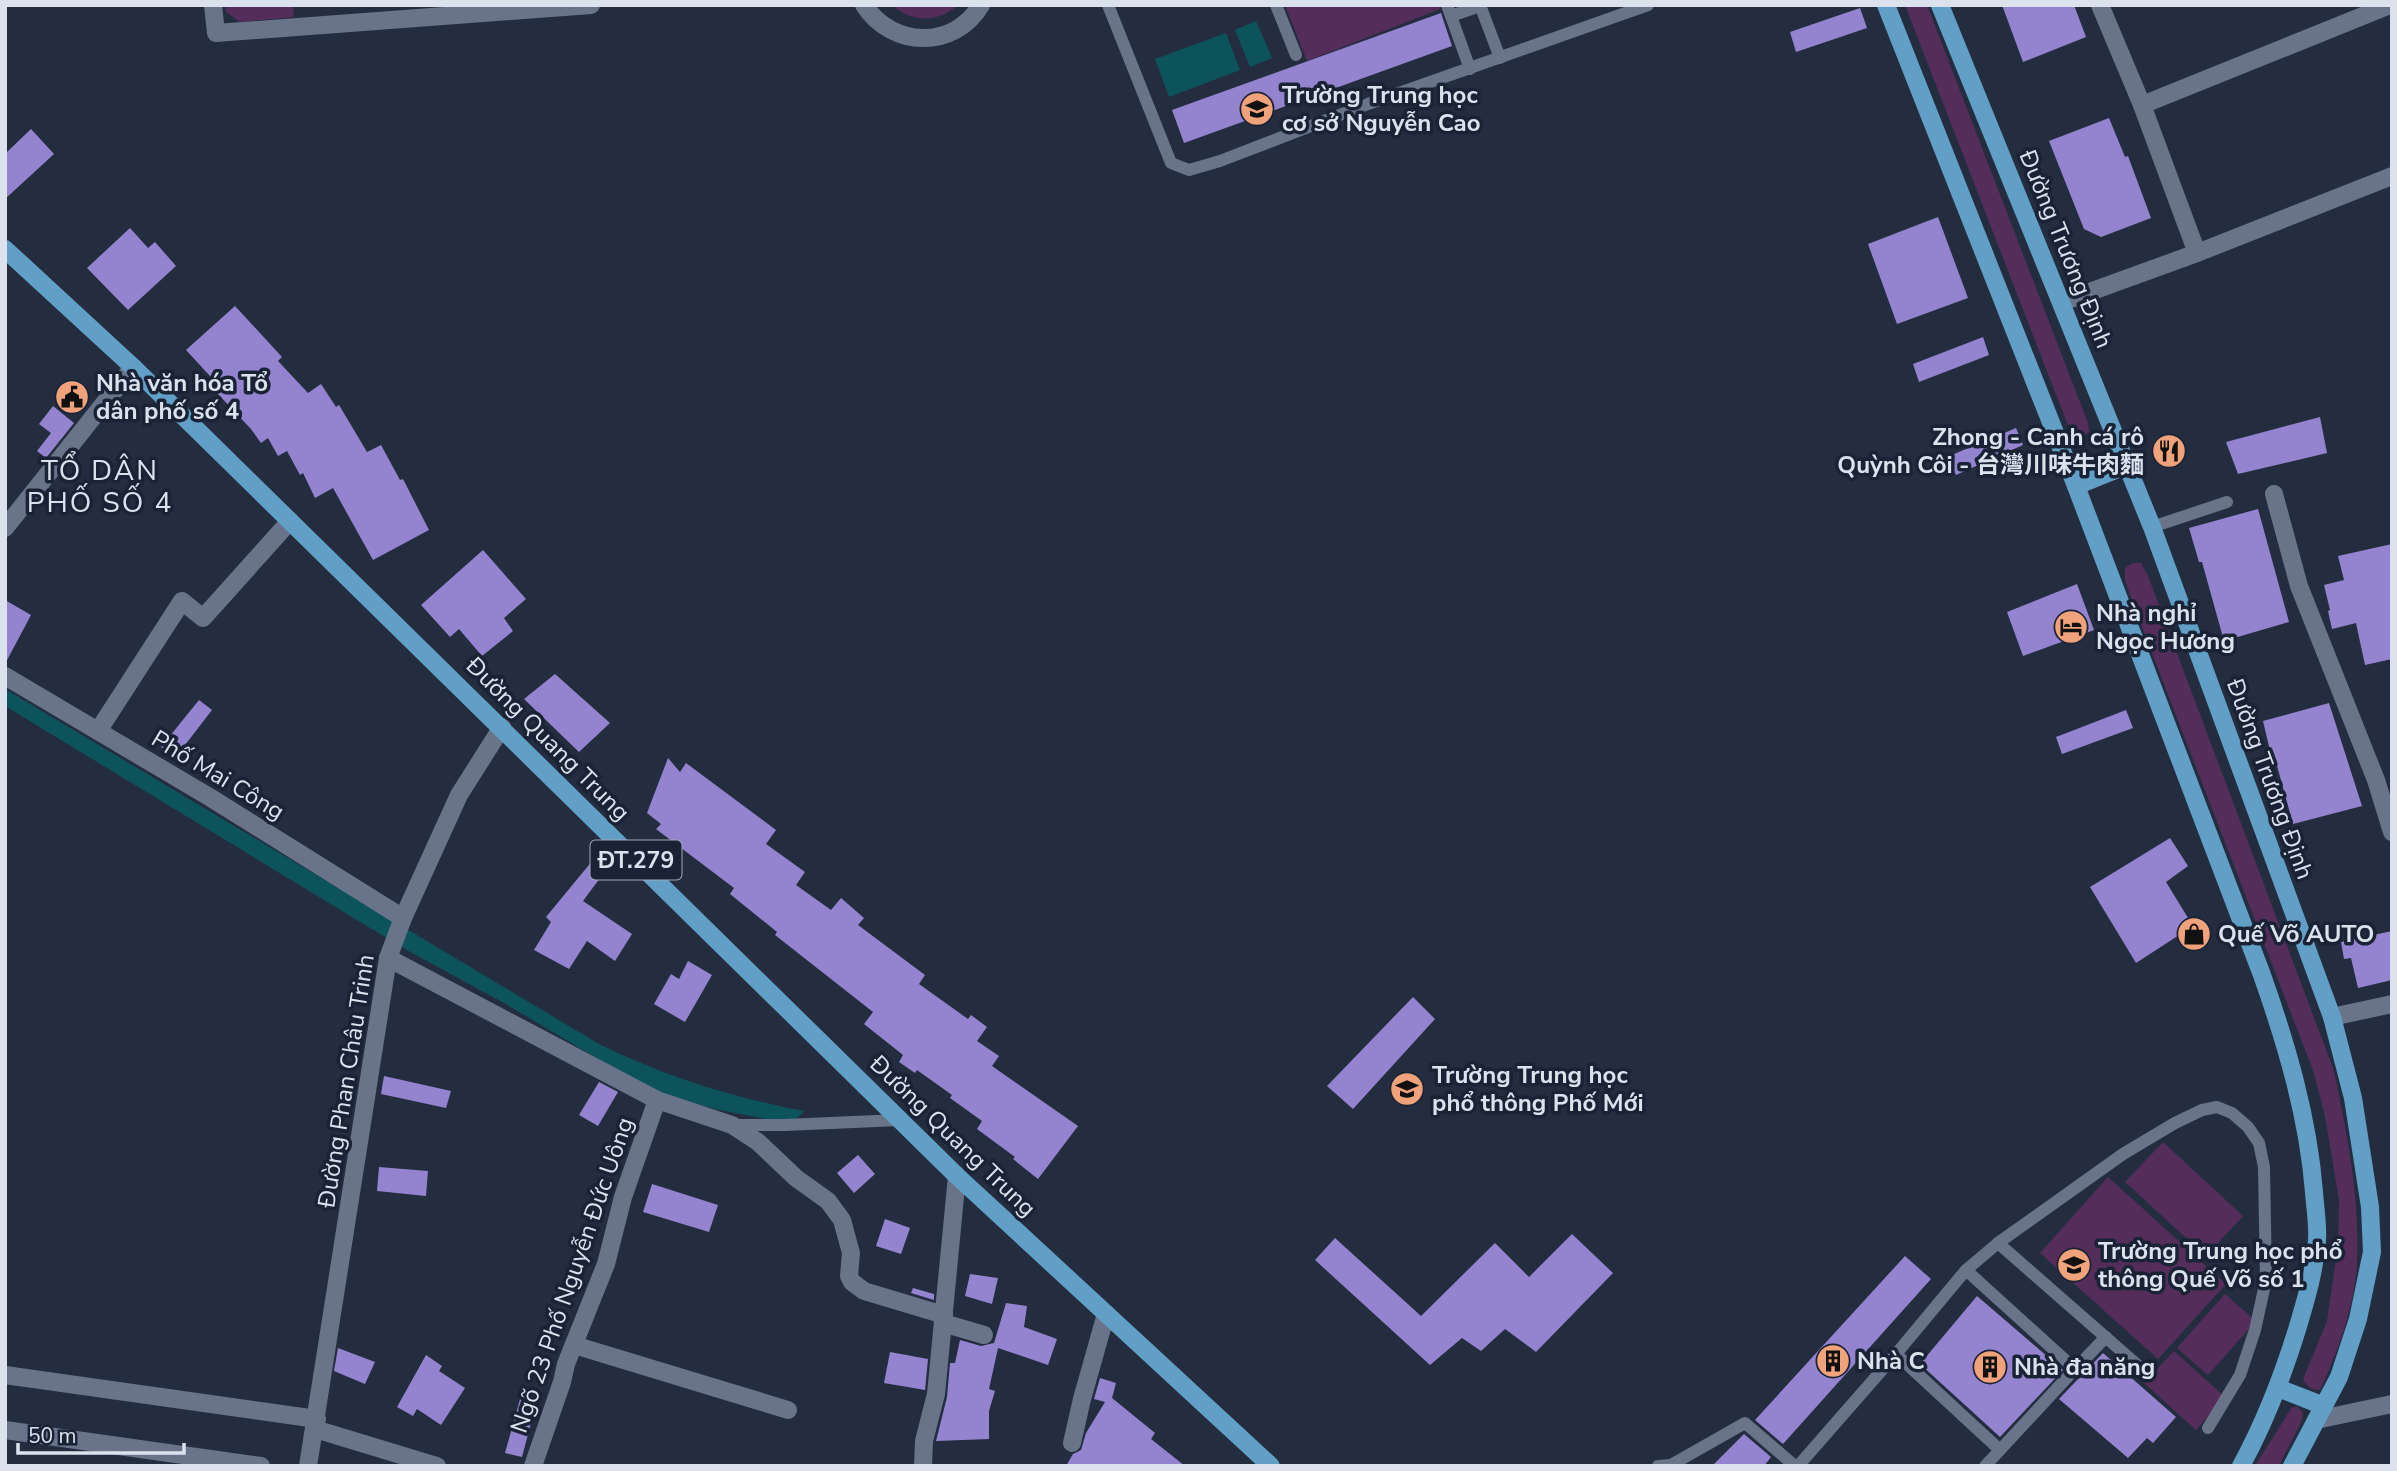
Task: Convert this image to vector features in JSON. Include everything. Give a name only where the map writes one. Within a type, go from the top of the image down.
[{"type":"main road","points":[[1886,5],[2076,486],[2262,975],[2281,1029],[2302,1104],[2312,1156],[2317,1239],[2309,1288],[2278,1388],[2241,1466]]},
{"type":"main road","name":"Đường Trương Định","points":[[1940,5],[2152,527],[2332,1017],[2353,1098],[2370,1207],[2372,1251],[2358,1319],[2339,1377],[2292,1466]]},
{"type":"main road","name":"Đường Quang Trung","points":[[5,249],[133,367],[957,1176],[1271,1466]]},
{"type":"main road","points":[[2076,486],[2128,465]]},
{"type":"main road","points":[[2278,1388],[2320,1413]]},
{"type":"street","points":[[213,5],[216,33],[591,5]]},
{"type":"street","points":[[864,5],[876,21],[890,31],[925,39],[958,29],[972,18],[981,5]]},
{"type":"street","points":[[2100,5],[2143,105],[2197,253]]},
{"type":"street","points":[[2143,105],[2390,5]]},
{"type":"street","points":[[2062,302],[2197,253],[2392,176]]},
{"type":"street","points":[[5,528],[133,367]]},
{"type":"street","points":[[2274,494],[2299,586],[2376,780],[2392,832]]},
{"type":"street","points":[[98,731],[182,601],[203,618],[290,521]]},
{"type":"street","name":"Phố Mai Công","points":[[5,676],[211,798],[403,918]]},
{"type":"street","name":"Đường Phan Châu Trinh","points":[[308,1466],[388,958],[403,918],[459,795],[502,727]]},
{"type":"street","points":[[388,958],[657,1100],[732,1125],[758,1142],[796,1178],[828,1201],[842,1220],[851,1253],[849,1276],[852,1282],[864,1291],[984,1335]]},
{"type":"street","points":[[2332,1017],[2392,1004]]},
{"type":"street","name":"Ngõ 23 Phố Nguyễn Đức Uông","points":[[533,1466],[574,1345],[606,1264],[624,1197],[657,1100]]},
{"type":"street","points":[[923,1466],[924,1441],[936,1394],[957,1176]]},
{"type":"street","points":[[1072,1443],[1107,1314]]},
{"type":"street","points":[[574,1345],[788,1410]]},
{"type":"street","points":[[5,1375],[316,1424],[437,1466]]},
{"type":"street","points":[[2320,1413],[2392,1404]]},
{"type":"street","points":[[5,1430],[261,1466]]},
{"type":"lane","points":[[1108,5],[1171,163],[1189,170],[1648,5]]},
{"type":"lane","points":[[1276,5],[1296,55]]},
{"type":"lane","points":[[1470,69],[1449,11],[1480,6],[1500,58]]},
{"type":"lane","points":[[2152,527],[2227,502]]},
{"type":"lane","points":[[1658,1466],[1671,1465],[1745,1423],[1796,1466],[1896,1354],[1966,1270],[1998,1243],[2123,1154],[2175,1123],[2202,1110],[2217,1107],[2232,1113],[2248,1127],[2259,1143],[2264,1167],[2266,1280],[2255,1330],[2240,1375],[2208,1427]]},
{"type":"lane","points":[[732,1125],[900,1119]]},
{"type":"lane","points":[[1998,1243],[2142,1369]]},
{"type":"lane","points":[[1966,1270],[2075,1369]]},
{"type":"lane","points":[[1985,1466],[2106,1337]]},
{"type":"lane","points":[[1896,1354],[2000,1450]]},
{"type":"shaded area","points":[[225,5],[293,5],[294,17],[240,22],[226,12]]},
{"type":"shaded area","points":[[892,5],[958,5],[942,15],[925,19],[908,15]]},
{"type":"shaded area","points":[[1285,5],[1438,5],[1440,9],[1307,61]]},
{"type":"shaded area","points":[[1905,5],[1927,5],[2088,423],[2089,432],[2083,437],[2077,437],[2067,423]]},
{"type":"shaded area","points":[[1256,21],[1272,58],[1250,67],[1235,30]]},
{"type":"shaded area","points":[[1226,33],[1240,70],[1169,97],[1155,59]]},
{"type":"shaded area","points":[[2133,563],[2141,563],[2148,576],[2334,1071],[2354,1190],[2357,1262],[2353,1294],[2344,1328],[2320,1390],[2310,1388],[2303,1379],[2327,1321],[2338,1245],[2339,1200],[2325,1116],[2314,1073],[2135,609],[2125,580],[2125,568]]},
{"type":"shaded area","points":[[5,689],[599,1044],[699,1085],[804,1111],[792,1124],[715,1109],[640,1084],[504,1003],[403,948],[5,706]]},
{"type":"shaded area","points":[[2163,1142],[2243,1216],[2206,1256],[2125,1182]]},
{"type":"shaded area","points":[[2108,1177],[2226,1284],[2158,1359],[2040,1253]]},
{"type":"shaded area","points":[[2225,1294],[2256,1321],[2208,1375],[2177,1348]]},
{"type":"shaded area","points":[[2174,1351],[2225,1397],[2196,1430],[2144,1383]]},
{"type":"shaded area","points":[[2292,1407],[2298,1407],[2303,1413],[2302,1420],[2279,1466],[2255,1466]]},
{"type":"building","points":[[2002,5],[2074,5],[2086,37],[2023,62]]},
{"type":"building","points":[[1860,8],[1867,28],[1796,52],[1790,32]]},
{"type":"building","points":[[1441,13],[1452,46],[1184,143],[1172,110]]},
{"type":"building","points":[[2109,118],[2125,157],[2128,156],[2151,218],[2101,237],[2084,229],[2049,141]]},
{"type":"building","points":[[31,129],[54,154],[5,199],[5,154]]},
{"type":"building","points":[[1938,217],[1968,298],[1897,324],[1868,244]]},
{"type":"building","points":[[130,228],[148,248],[155,242],[176,266],[128,310],[87,268]]},
{"type":"building","points":[[235,306],[282,357],[278,361],[308,393],[321,384],[336,407],[339,405],[367,452],[381,445],[400,480],[403,479],[429,530],[373,560],[333,488],[315,498],[303,473],[300,475],[287,451],[278,456],[268,438],[261,443],[217,393],[222,389],[186,350]]},
{"type":"building","points":[[1983,337],[1989,355],[1919,382],[1913,364]]},
{"type":"building","points":[[53,406],[74,423],[46,458],[37,451],[51,433],[39,424]]},
{"type":"building","points":[[2320,417],[2327,453],[2238,474],[2226,442]]},
{"type":"building","points":[[2016,428],[2023,445],[1956,475],[1947,457]]},
{"type":"building","points":[[2258,509],[2289,622],[2224,641],[2202,562],[2199,562],[2189,528]]},
{"type":"building","points":[[2392,544],[2392,659],[2365,665],[2356,623],[2332,629],[2324,585],[2344,580],[2338,556]]},
{"type":"building","points":[[483,550],[526,599],[504,618],[513,631],[482,656],[459,629],[450,637],[421,605]]},
{"type":"building","points":[[2077,584],[2094,630],[2023,656],[2007,612]]},
{"type":"building","points":[[5,600],[31,615],[5,664]]},
{"type":"building","points":[[555,674],[610,723],[579,752],[524,699]]},
{"type":"building","points":[[199,700],[212,710],[175,758],[161,747]]},
{"type":"building","points":[[2329,703],[2362,806],[2293,824],[2276,762],[2273,763],[2263,721]]},
{"type":"building","points":[[2126,710],[2133,728],[2062,754],[2056,737]]},
{"type":"building","points":[[668,758],[680,772],[686,763],[776,830],[766,844],[805,872],[796,885],[831,910],[841,898],[864,918],[858,925],[925,975],[919,984],[968,1019],[971,1015],[987,1027],[977,1041],[999,1056],[992,1066],[1078,1126],[1038,1179],[1013,1159],[1015,1157],[977,1129],[982,1121],[950,1098],[952,1095],[917,1070],[915,1073],[899,1062],[903,1055],[864,1024],[873,1012],[775,935],[777,932],[730,894],[734,888],[656,829],[661,824],[647,813]]},
{"type":"building","points":[[2170,838],[2188,866],[2166,882],[2193,926],[2136,963],[2090,887]]},
{"type":"building","points":[[593,860],[606,870],[583,901],[632,934],[615,961],[587,941],[569,969],[534,950],[551,922],[546,917]]},
{"type":"building","points":[[2392,931],[2392,980],[2358,988],[2351,958],[2344,959],[2341,942]]},
{"type":"building","points":[[688,961],[712,975],[685,1022],[654,1004],[671,974],[679,979]]},
{"type":"building","points":[[1413,997],[1435,1019],[1353,1109],[1327,1086]]},
{"type":"building","points":[[384,1076],[451,1091],[446,1108],[381,1094]]},
{"type":"building","points":[[599,1082],[618,1092],[598,1126],[579,1115]]},
{"type":"building","points":[[858,1155],[875,1174],[854,1193],[837,1173]]},
{"type":"building","points":[[379,1167],[428,1171],[426,1196],[377,1191]]},
{"type":"building","points":[[652,1184],[718,1205],[709,1232],[643,1212]]},
{"type":"building","points":[[885,1219],[910,1228],[901,1254],[876,1246]]},
{"type":"building","points":[[1572,1234],[1613,1273],[1536,1352],[1505,1329],[1481,1351],[1462,1338],[1430,1365],[1315,1260],[1335,1238],[1421,1316],[1495,1243],[1529,1277]]},
{"type":"building","name":"Nhà C","points":[[1905,1256],[1931,1279],[1783,1444],[1755,1420]]},
{"type":"building","points":[[970,1274],[998,1278],[992,1304],[965,1296]]},
{"type":"building","points":[[913,1288],[934,1294],[934,1300],[911,1293]]},
{"type":"building","name":"Nhà đa năng","points":[[1977,1296],[2063,1370],[2000,1437],[1920,1364]]},
{"type":"building","points":[[1006,1303],[1027,1306],[1024,1327],[1057,1339],[1048,1365],[998,1348],[989,1389],[995,1391],[989,1411],[989,1439],[936,1441],[947,1397],[950,1363],[955,1363],[960,1340],[981,1346],[994,1343]]},
{"type":"building","points":[[338,1348],[375,1362],[365,1384],[334,1371]]},
{"type":"building","points":[[890,1352],[928,1359],[925,1390],[884,1383]]},
{"type":"building","points":[[2103,1353],[2176,1417],[2153,1443],[2147,1438],[2128,1458],[2059,1399]]},
{"type":"building","points":[[426,1355],[442,1366],[439,1371],[465,1388],[441,1425],[417,1409],[413,1416],[397,1407]]},
{"type":"building","points":[[1100,1378],[1116,1383],[1112,1398],[1155,1433],[1151,1439],[1185,1466],[1066,1466],[1073,1454],[1081,1450],[1086,1433],[1105,1402],[1094,1399]]},
{"type":"building","points":[[522,1392],[538,1396],[522,1457],[505,1453]]},
{"type":"building","points":[[1744,1434],[1771,1457],[1764,1466],[1712,1466]]},
{"type":"place","name":"Trường Trung học cơ sở Nguyễn Cao","points":[[1257,109]]},
{"type":"place","name":"Nhà văn hóa Tổ dân phố số 4","points":[[72,397]]},
{"type":"place","name":"Zhong - Canh cá rô Quỳnh Côi - 台灣川味牛肉麵","points":[[2169,451]]},
{"type":"place","name":"Nhà nghỉ Ngọc Hương","points":[[2071,627]]},
{"type":"place","name":"Quế Võ AUTO","points":[[2194,934]]},
{"type":"place","name":"Trường Trung học phổ thông Phố Mới","points":[[1407,1089]]},
{"type":"place","name":"Trường Trung học phổ thông Quế Võ số 1","points":[[2074,1265]]},
{"type":"place","name":"Nhà C","points":[[1833,1361]]},
{"type":"place","name":"Nhà đa năng","points":[[1990,1367]]},
{"type":"district","name":"TỔ DÂN PHỐ SỐ 4","points":[[100,487]]}]
